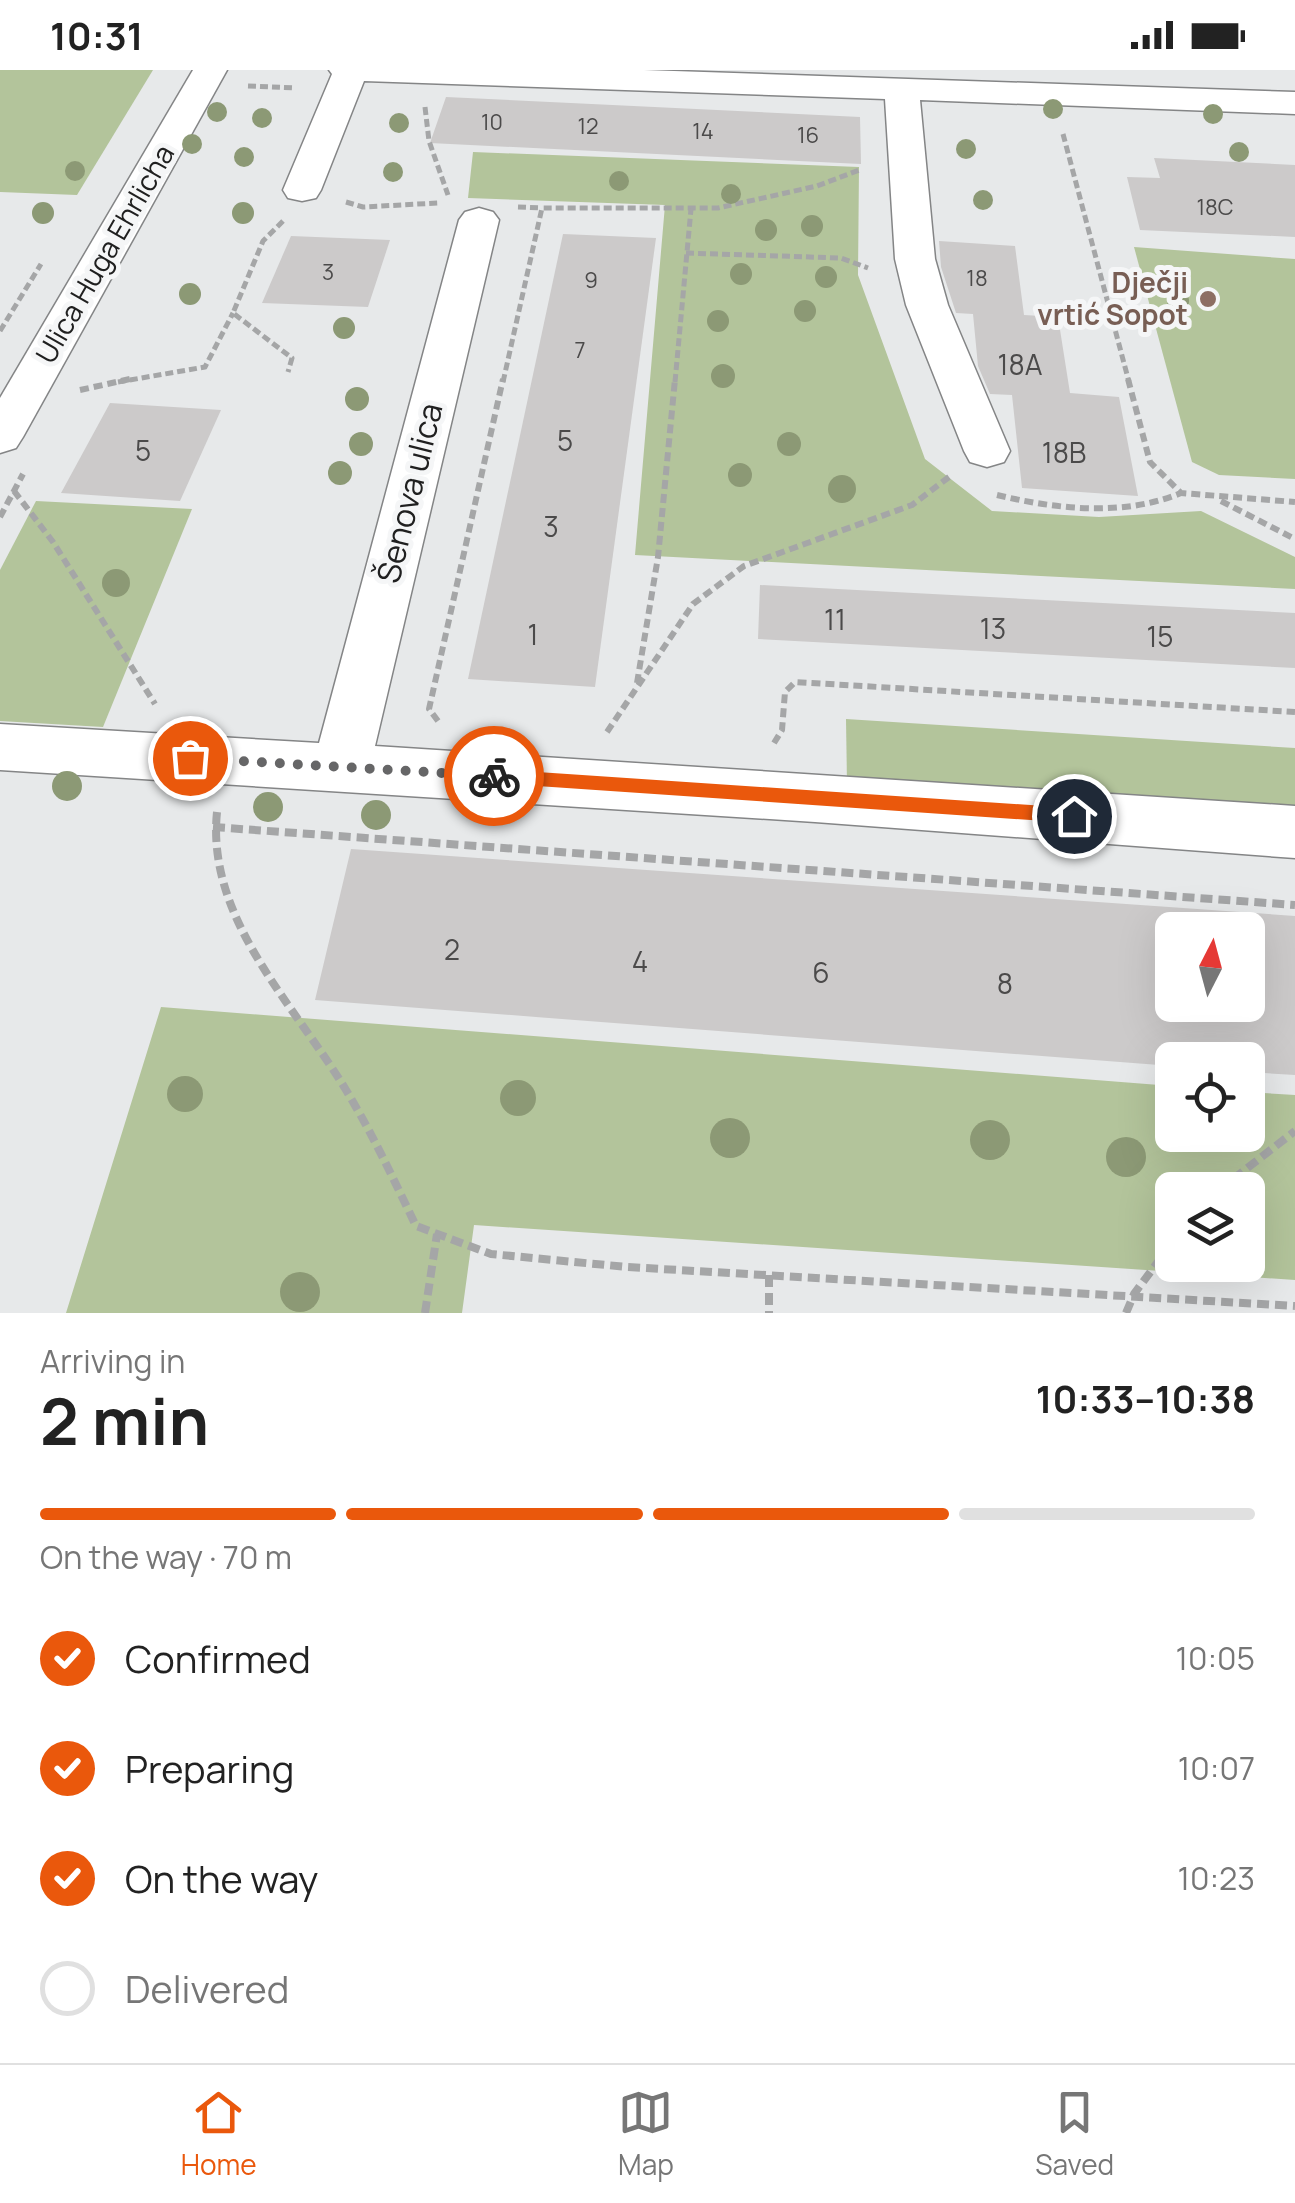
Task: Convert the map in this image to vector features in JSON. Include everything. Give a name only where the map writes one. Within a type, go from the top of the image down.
[{"type":"street","name":"Ulica Huga Ehrlicha","points":[[0,437],[30,395],[210,70]]},
{"type":"street","points":[[302,190],[349,70],[1295,103]]},
{"type":"street","points":[[902,90],[915,259],[977,457]]},
{"type":"street","name":"Šenova ulica","points":[[341,766],[492,213]]},
{"type":"street","points":[[0,747],[341,766],[1295,832]]},
{"type":"path","points":[[30,395],[206,367],[263,240],[288,216],[302,190],[363,207],[450,204],[444,178],[425,135],[425,100]]},
{"type":"path","points":[[1059,120],[1150,462],[1182,493],[1295,502]]},
{"type":"path","points":[[492,213],[542,208],[718,208],[817,186],[874,165]]},
{"type":"path","points":[[456,722],[437,720],[429,708],[542,208]]},
{"type":"path","points":[[636,689],[658,557],[690,209]]},
{"type":"path","points":[[686,253],[840,258],[878,271]]},
{"type":"path","points":[[0,331],[42,263]]},
{"type":"path","points":[[233,312],[292,358],[288,372]]},
{"type":"path","points":[[606,732],[693,604],[744,566],[912,504],[977,457],[987,492],[1024,503],[1163,504],[1182,493]]},
{"type":"path","points":[[14,491],[66,558],[119,654],[157,707]]},
{"type":"path","points":[[1215,498],[1295,539]]},
{"type":"path","points":[[757,742],[776,744],[782,730],[785,692],[795,682],[1295,712]]},
{"type":"path","points":[[588,731],[625,733]]},
{"type":"path","points":[[233,760],[213,827],[218,879],[254,948],[344,1086],[416,1226],[491,1254],[769,1275],[1295,1306]]},
{"type":"path","points":[[213,827],[1295,906]]},
{"type":"path","points":[[1242,1172],[1295,1130]]},
{"type":"path","points":[[425,1313],[437,1234]]},
{"type":"path","points":[[1126,1313],[1134,1294],[1155,1266]]},
{"type":"path","points":[[768,1313],[769,1275]]},
{"type":"green space","points":[[0,70],[153,70],[77,195],[0,192]]},
{"type":"green space","points":[[473,152],[859,167],[858,275],[925,459],[992,511],[1099,517],[1201,511],[1295,557],[1295,589],[635,555],[665,205],[468,198]]},
{"type":"green space","points":[[1134,247],[1295,259],[1295,479],[1219,475],[1192,462]]},
{"type":"green space","points":[[36,501],[192,509],[103,727],[0,721],[0,570]]},
{"type":"green space","points":[[846,719],[1295,748],[1295,815],[847,784]]},
{"type":"green space","points":[[161,1007],[1155,1085],[1155,1152],[1265,1152],[1265,1093],[1295,1095],[1295,1280],[1265,1278],[1265,1172],[1155,1172],[1155,1271],[474,1225],[462,1313],[66,1313]]},
{"type":"building","points":[[446,97],[860,117],[861,164],[430,143]]},
{"type":"building","points":[[1154,158],[1295,165],[1295,237],[1140,230],[1127,177],[1160,178]]},
{"type":"building","points":[[563,234],[656,238],[595,687],[468,679]]},
{"type":"building","points":[[291,236],[390,240],[368,307],[262,303]]},
{"type":"building","points":[[939,241],[1015,246],[1024,315],[1058,317],[1070,393],[1119,397],[1138,496],[1022,488],[1012,395],[990,394],[978,366],[973,314],[956,313],[941,267]]},
{"type":"building","points":[[110,403],[221,410],[180,501],[61,493]]},
{"type":"building","points":[[760,585],[1295,613],[1295,668],[758,639]]},
{"type":"building","points":[[351,849],[1239,912],[1155,912],[1155,1022],[1265,1022],[1265,914],[1295,916],[1295,1075],[1265,1073],[1265,1042],[1155,1042],[1155,1065],[315,1000]]},
{"type":"way so far","points":[[190,758],[494,776]]},
{"type":"place","name":"Dječji vrtić Sopot","points":[[1208,299]]},
{"type":"route","points":[[494,776],[1074,816]]}]
